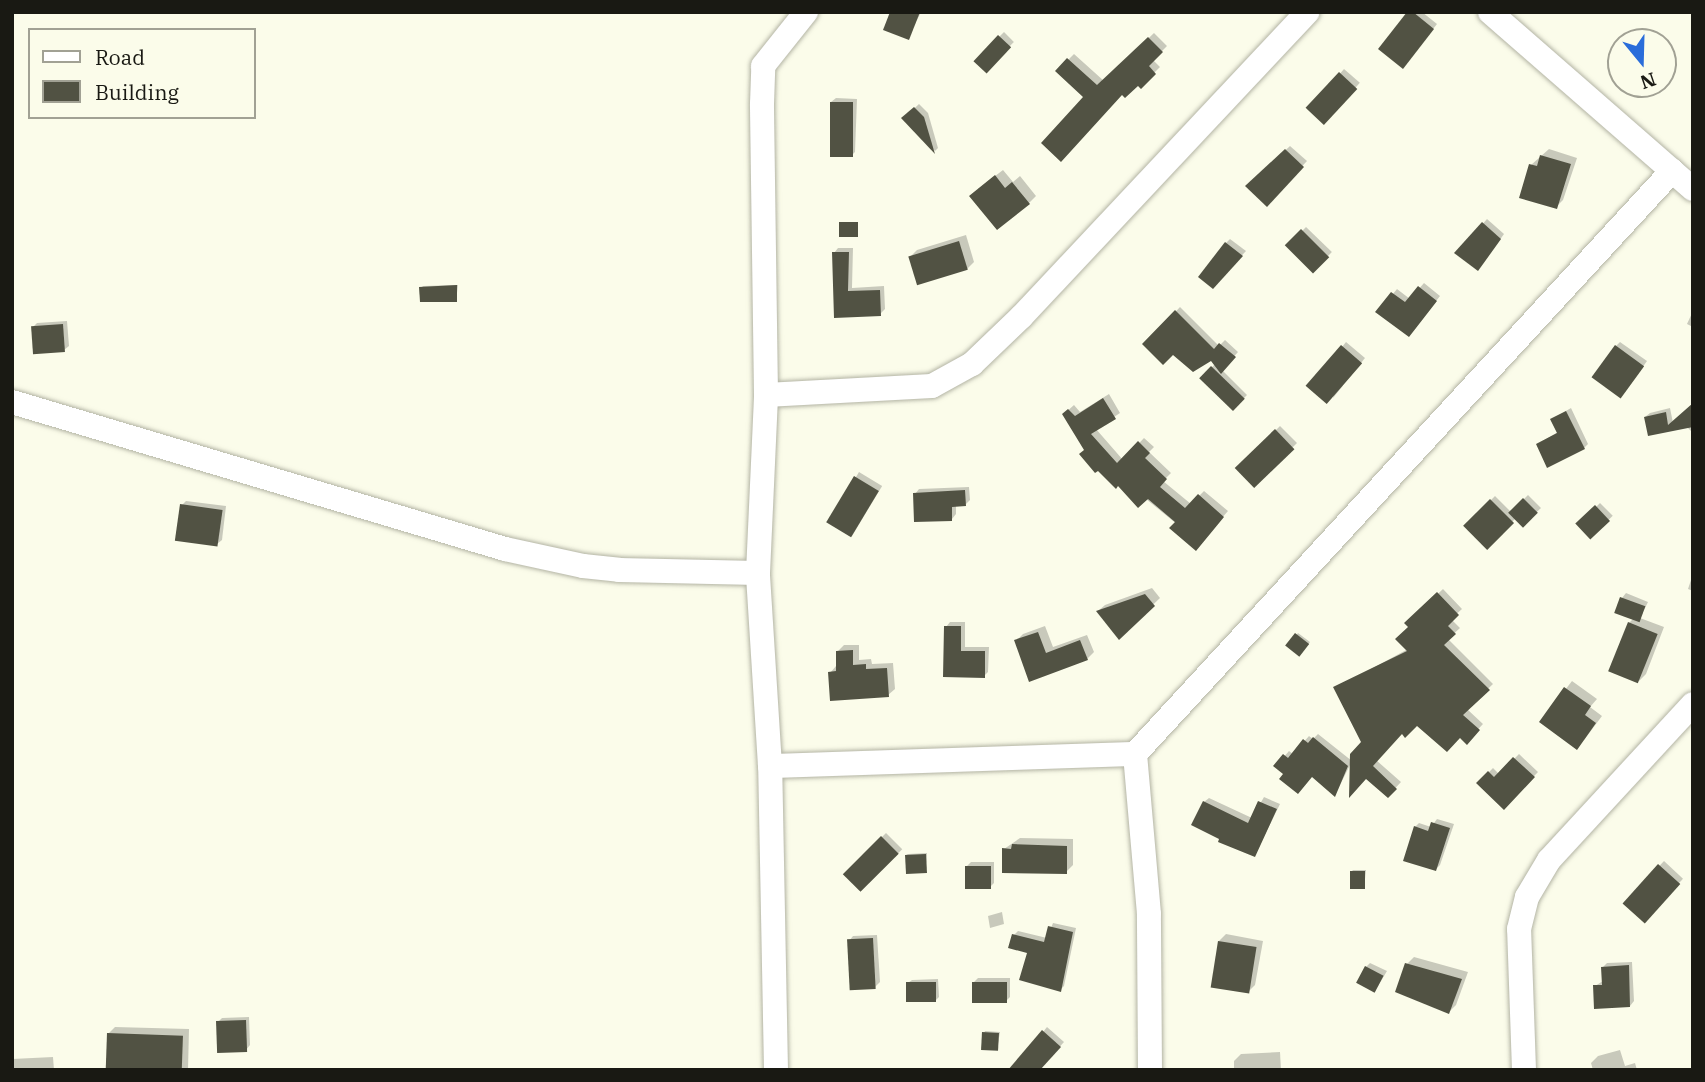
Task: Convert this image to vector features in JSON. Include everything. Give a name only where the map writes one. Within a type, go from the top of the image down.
[{"type":"street","points":[[776,1070],[770,766],[758,573],[766,395],[761,243],[763,66],[806,12]]},
{"type":"street","points":[[766,395],[932,386],[972,364],[1023,316],[1307,12]]},
{"type":"street","points":[[1490,12],[1693,189]]},
{"type":"street","points":[[770,766],[1135,754],[1672,171]]},
{"type":"street","points":[[12,402],[505,549],[607,569],[758,573]]},
{"type":"street","points":[[1524,1070],[1520,929],[1527,897],[1549,860],[1693,704]]},
{"type":"street","points":[[1135,754],[1149,914],[1150,1070]]},
{"type":"building","points":[[890,12],[920,12],[909,40],[883,30]]},
{"type":"building","points":[[1407,12],[1413,12],[1434,29],[1403,69],[1378,49]]},
{"type":"building","points":[[998,35],[1011,47],[987,74],[973,61]]},
{"type":"building","points":[[1148,37],[1163,52],[1149,66],[1156,74],[1141,89],[1138,86],[1125,98],[1122,95],[1061,162],[1041,143],[1083,97],[1055,71],[1067,58],[1097,85]]},
{"type":"building","points":[[1339,72],[1357,89],[1324,125],[1306,108]]},
{"type":"building","points":[[830,102],[853,102],[853,157],[830,157]]},
{"type":"building","points":[[914,107],[924,117],[935,154],[901,118]]},
{"type":"building","points":[[1285,149],[1304,167],[1267,207],[1245,186]]},
{"type":"building","points":[[1540,155],[1571,164],[1557,209],[1519,198],[1529,164],[1537,166]]},
{"type":"building","points":[[995,175],[1005,188],[1012,182],[1030,204],[997,230],[969,196]]},
{"type":"building","points":[[839,222],[858,222],[858,237],[839,237]]},
{"type":"building","points":[[1482,222],[1501,239],[1478,271],[1454,253]]},
{"type":"building","points":[[1301,229],[1329,257],[1313,274],[1285,245]]},
{"type":"building","points":[[959,241],[968,270],[917,285],[908,256]]},
{"type":"building","points":[[1225,242],[1243,256],[1213,289],[1198,277]]},
{"type":"building","points":[[832,252],[849,252],[848,291],[880,290],[881,316],[834,318]]},
{"type":"building","points":[[457,285],[457,302],[420,302],[419,287]]},
{"type":"building","points":[[1418,286],[1437,301],[1409,337],[1375,312],[1391,292],[1405,302]]},
{"type":"building","points":[[1175,310],[1214,349],[1219,343],[1236,357],[1221,374],[1211,361],[1193,372],[1173,355],[1163,365],[1142,344]]},
{"type":"building","points":[[63,324],[65,352],[33,354],[31,326]]},
{"type":"building","points":[[1341,345],[1362,363],[1327,404],[1306,386]]},
{"type":"building","points":[[1615,345],[1644,366],[1621,399],[1591,377]]},
{"type":"building","points":[[1211,366],[1245,399],[1233,411],[1199,378]]},
{"type":"building","points":[[1103,398],[1116,419],[1091,434],[1117,463],[1138,441],[1150,453],[1145,458],[1167,479],[1160,487],[1185,508],[1198,494],[1224,517],[1196,551],[1169,528],[1175,522],[1148,499],[1138,508],[1118,486],[1116,489],[1098,471],[1095,473],[1079,454],[1084,450],[1062,414],[1068,409],[1075,416]]},
{"type":"building","points":[[1693,403],[1693,427],[1648,436],[1644,417],[1666,412],[1668,425]]},
{"type":"building","points":[[1566,411],[1585,449],[1547,468],[1536,444],[1557,433],[1550,419]]},
{"type":"building","points":[[1275,429],[1294,449],[1254,488],[1235,468]]},
{"type":"building","points":[[854,476],[879,491],[851,537],[826,522]]},
{"type":"building","points":[[965,490],[966,506],[952,507],[952,521],[914,522],[913,493]]},
{"type":"building","points":[[1523,498],[1538,513],[1523,528],[1508,513]]},
{"type":"building","points":[[1490,499],[1514,523],[1487,550],[1463,526]]},
{"type":"building","points":[[180,504],[223,510],[217,547],[175,541]]},
{"type":"building","points":[[1595,505],[1610,521],[1590,540],[1575,523]]},
{"type":"building","points":[[1437,592],[1459,615],[1448,626],[1456,634],[1444,645],[1490,690],[1463,715],[1480,730],[1467,745],[1460,738],[1447,752],[1417,726],[1405,738],[1402,734],[1373,766],[1397,789],[1388,798],[1366,779],[1349,798],[1350,754],[1361,742],[1333,687],[1407,651],[1395,639],[1408,627],[1404,623]]},
{"type":"building","points":[[1145,594],[1155,606],[1119,640],[1096,611]]},
{"type":"building","points":[[1620,597],[1645,606],[1640,622],[1614,613]]},
{"type":"building","points":[[1628,622],[1658,634],[1638,683],[1608,671]]},
{"type":"building","points":[[944,626],[961,626],[961,651],[985,651],[985,678],[943,677]]},
{"type":"building","points":[[1038,632],[1046,653],[1080,640],[1088,660],[1029,682],[1014,640]]},
{"type":"building","points":[[1295,633],[1309,644],[1299,657],[1285,646]]},
{"type":"building","points":[[853,650],[853,665],[866,664],[866,669],[887,668],[889,697],[830,701],[828,672],[836,671],[836,651]]},
{"type":"building","points":[[1564,687],[1591,706],[1585,715],[1596,723],[1577,750],[1539,722]]},
{"type":"building","points":[[1313,737],[1348,766],[1335,797],[1312,777],[1298,794],[1279,779],[1283,774],[1273,766],[1283,754],[1288,758],[1303,739],[1308,743]]},
{"type":"building","points":[[1513,757],[1535,777],[1504,810],[1476,783],[1488,771],[1494,777]]},
{"type":"building","points":[[1203,801],[1248,823],[1258,801],[1277,809],[1255,857],[1218,842],[1219,839],[1191,825]]},
{"type":"building","points":[[1431,822],[1450,828],[1436,871],[1403,861],[1414,826],[1428,831]]},
{"type":"building","points":[[881,836],[899,854],[860,892],[843,874]]},
{"type":"building","points":[[1012,844],[1067,846],[1067,874],[1002,873],[1002,848],[1011,849]]},
{"type":"building","points":[[926,854],[927,873],[906,874],[905,855]]},
{"type":"building","points":[[1658,864],[1680,884],[1645,923],[1623,903]]},
{"type":"building","points":[[965,866],[991,866],[991,889],[965,889]]},
{"type":"building","points":[[1350,871],[1365,871],[1365,889],[1350,889]]},
{"type":"building","points":[[1048,926],[1073,932],[1061,992],[1019,980],[1027,953],[1008,948],[1012,934],[1044,942]]},
{"type":"building","points":[[873,938],[876,989],[850,990],[847,939]]},
{"type":"building","points":[[1218,941],[1257,947],[1249,994],[1211,987]]},
{"type":"building","points":[[1405,963],[1462,979],[1449,1014],[1395,992]]},
{"type":"building","points":[[1629,965],[1630,1007],[1594,1009],[1593,985],[1602,985],[1601,967]]},
{"type":"building","points":[[1365,966],[1384,976],[1375,993],[1356,983]]},
{"type":"building","points":[[906,982],[936,982],[936,1002],[906,1002]]},
{"type":"building","points":[[972,982],[1007,982],[1007,1003],[972,1003]]},
{"type":"building","points":[[246,1020],[247,1052],[217,1053],[216,1021]]},
{"type":"building","points":[[1042,1030],[1061,1047],[1040,1070],[1008,1070]]},
{"type":"building","points":[[982,1032],[999,1033],[998,1051],[981,1050]]},
{"type":"building","points":[[107,1033],[183,1036],[182,1070],[106,1070]]}]
